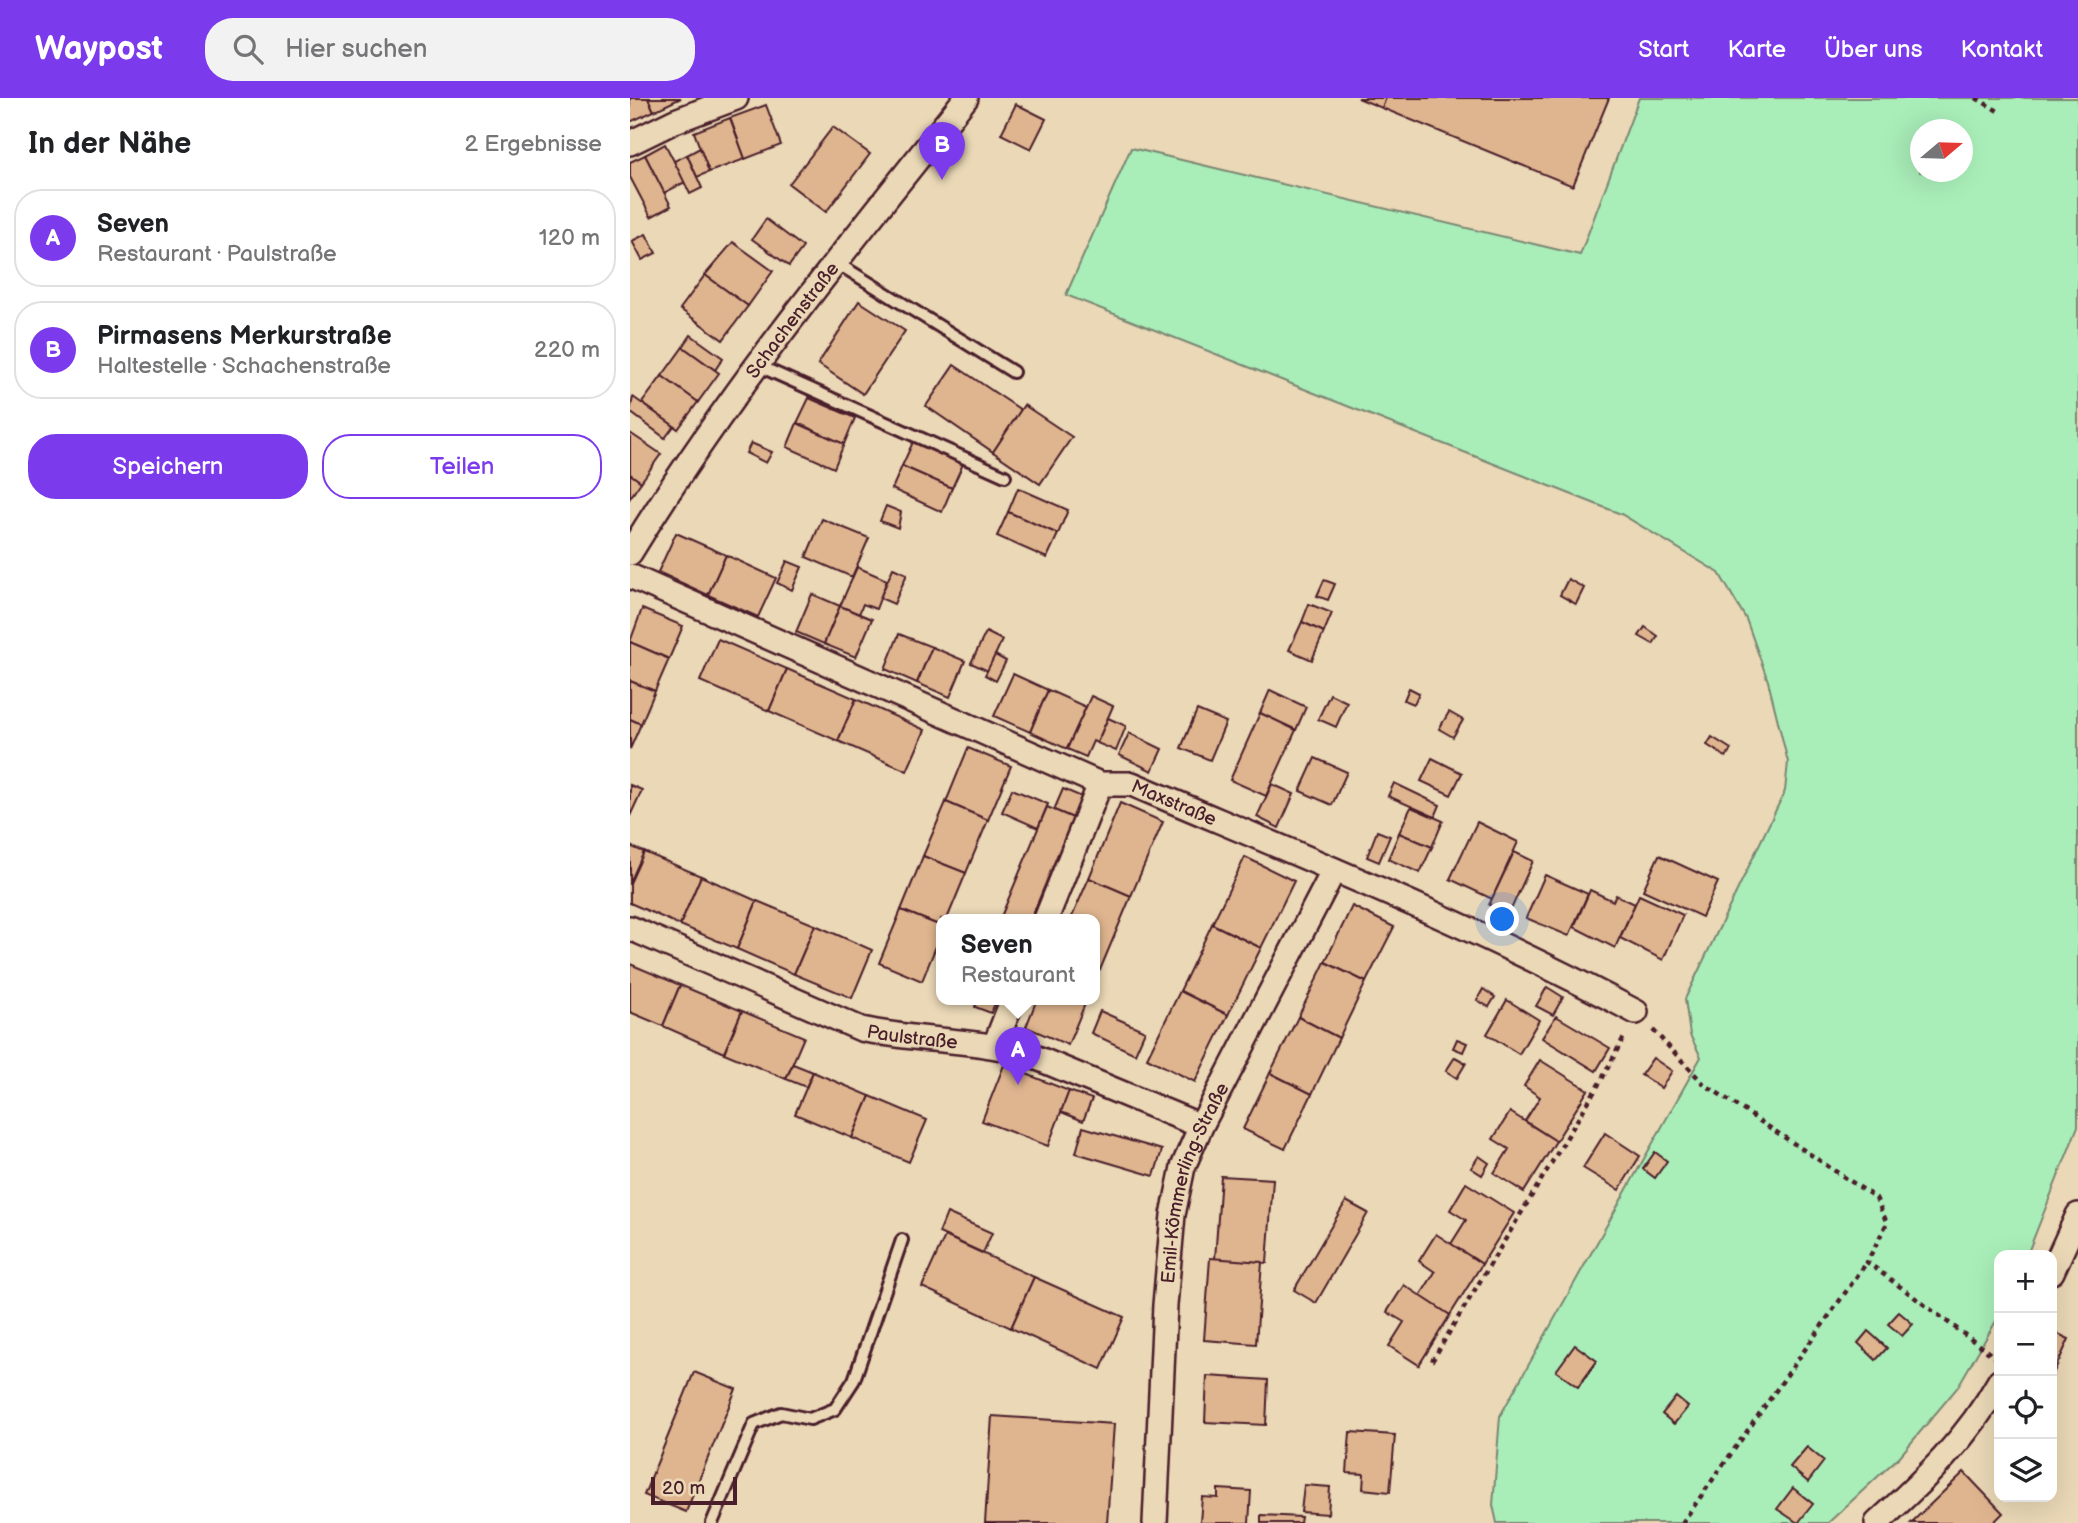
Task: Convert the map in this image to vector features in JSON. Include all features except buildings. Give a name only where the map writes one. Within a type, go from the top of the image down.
[{"type":"street","points":[[630,143],[675,121],[736,98]]},
{"type":"street","name":"Schachenstraße","points":[[630,553],[691,457],[757,365],[837,264],[958,101]]},
{"type":"street","name":"Maxstraße","points":[[630,576],[1100,784],[1132,783],[1334,870],[1565,974],[1636,1012]]},
{"type":"street","points":[[1048,914],[1100,784]]},
{"type":"street","name":"Emil-Kömmerling-Straße","points":[[1155,1523],[1165,1305],[1173,1215],[1183,1167],[1201,1126],[1334,870]]},
{"type":"street","name":"Paulstraße","points":[[630,928],[861,1029],[896,1037],[995,1045],[1025,1053],[1201,1126]]},
{"type":"street","points":[[995,1045],[1011,1005]]},
{"type":"street","points":[[2057,1261],[2078,1215]]},
{"type":"street","points":[[1877,1523],[1944,1461],[1970,1429],[1994,1390]]},
{"type":"lane","points":[[837,264],[1013,372]]},
{"type":"lane","points":[[757,365],[1005,477]]},
{"type":"lane","points":[[712,1523],[754,1424],[781,1413],[810,1419],[835,1409],[854,1380],[902,1240]]},
{"type":"path","points":[[1976,98],[1998,111]]},
{"type":"path","points":[[1432,1361],[1602,1079],[1636,1012],[1704,1084],[1876,1198],[1887,1223],[1867,1262],[1682,1523]]},
{"type":"path","points":[[1867,1262],[1994,1356]]},
{"type":"green space","points":[[1639,98],[2078,98],[2078,1126],[2029,1250],[1994,1250],[1994,1325],[1957,1388],[1900,1456],[1828,1523],[1497,1523],[1493,1505],[1500,1416],[1701,1057],[1690,1035],[1685,999],[1785,791],[1788,762],[1768,681],[1746,619],[1719,573],[1621,514],[1066,295],[1131,148],[1580,255]]},
{"type":"place","name":"Pirmasens Merkurstraße","points":[[942,180]]},
{"type":"place","name":"Seven","points":[[1018,1085]]}]
